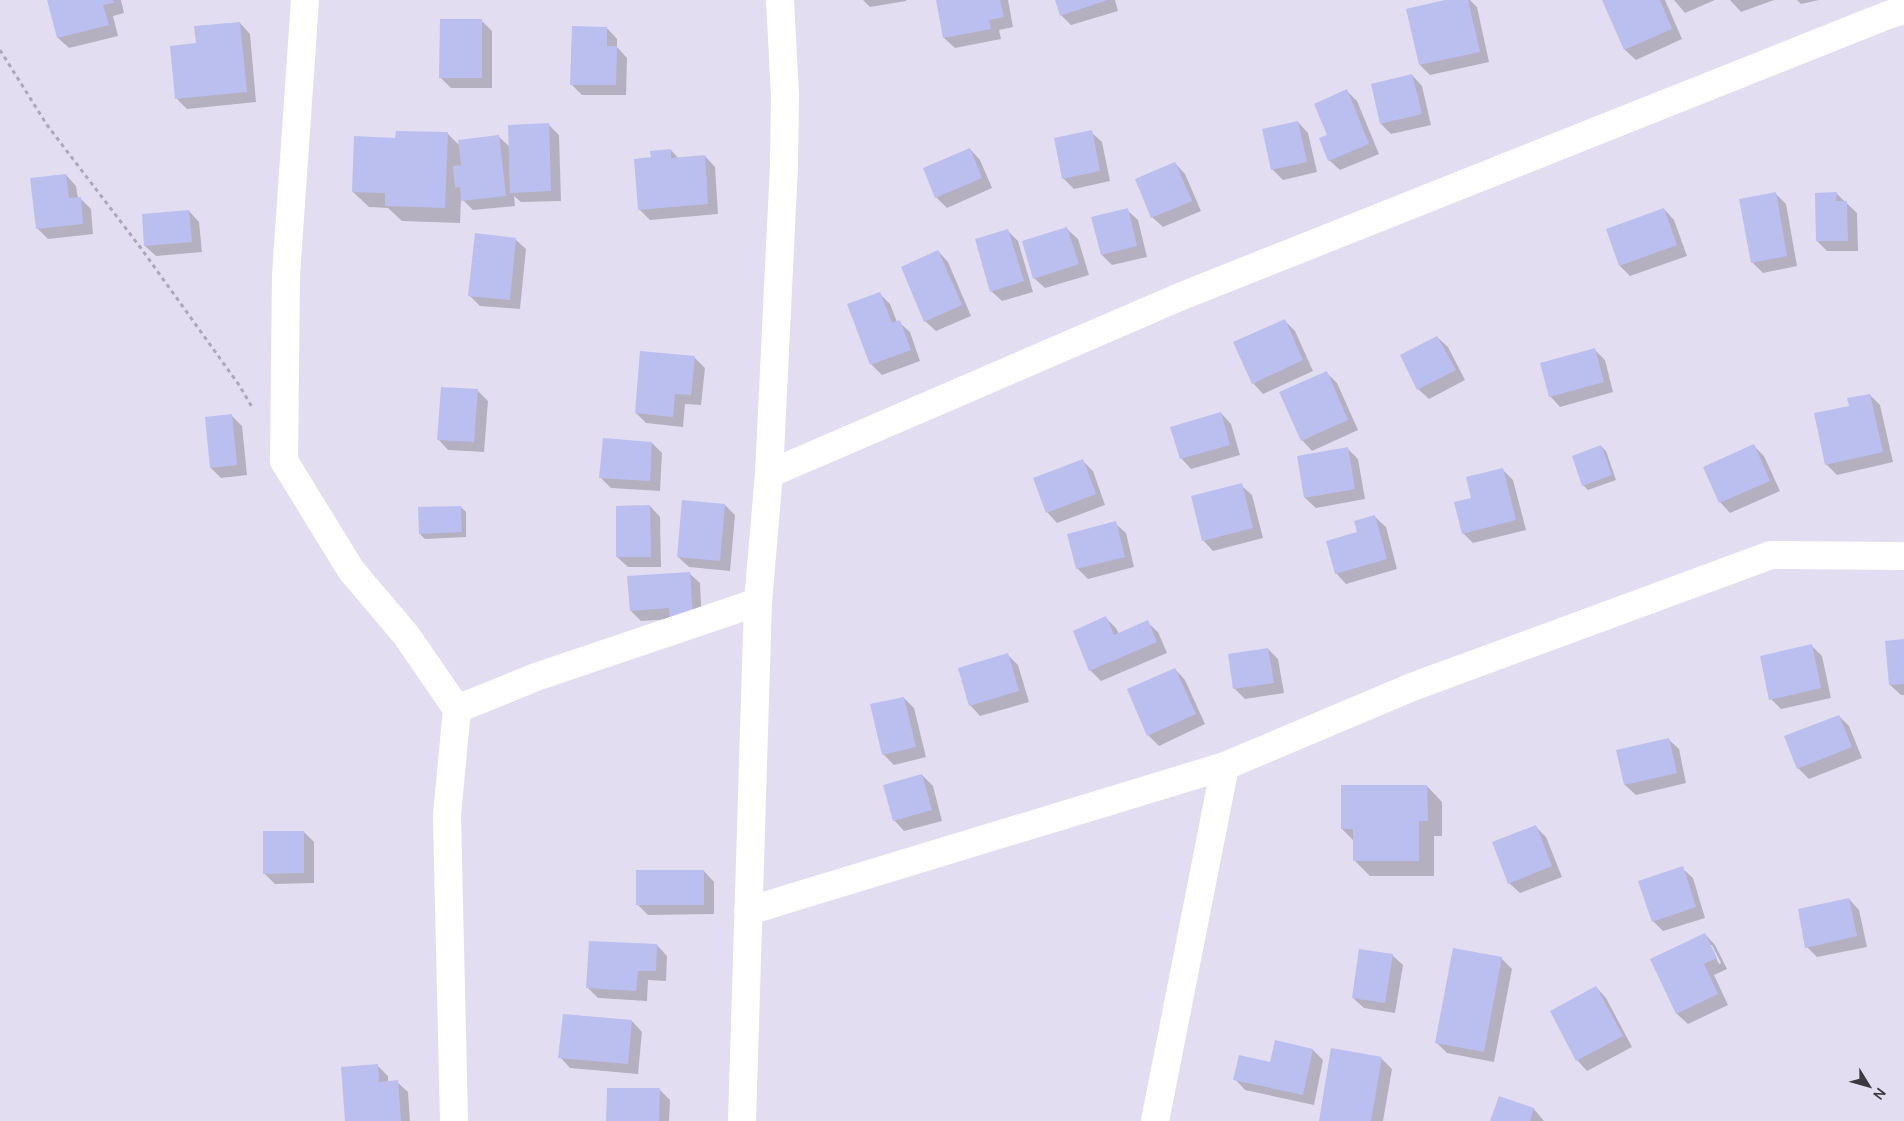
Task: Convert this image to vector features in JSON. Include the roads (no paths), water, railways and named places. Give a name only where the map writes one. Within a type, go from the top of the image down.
[{"type":"street","points":[[305,0],[286,276],[284,461],[351,570],[406,635],[457,709],[446,815],[454,1121]]},
{"type":"street","points":[[742,1121],[752,742],[758,602],[769,474],[784,165],[784,95],[780,0]]},
{"type":"street","points":[[769,474],[1182,296],[1899,16]]},
{"type":"street","points":[[748,911],[1226,766],[1412,687],[1771,555],[1904,556]]},
{"type":"street","points":[[457,709],[536,677],[758,602]]},
{"type":"street","points":[[1155,1121],[1226,766]]}]
